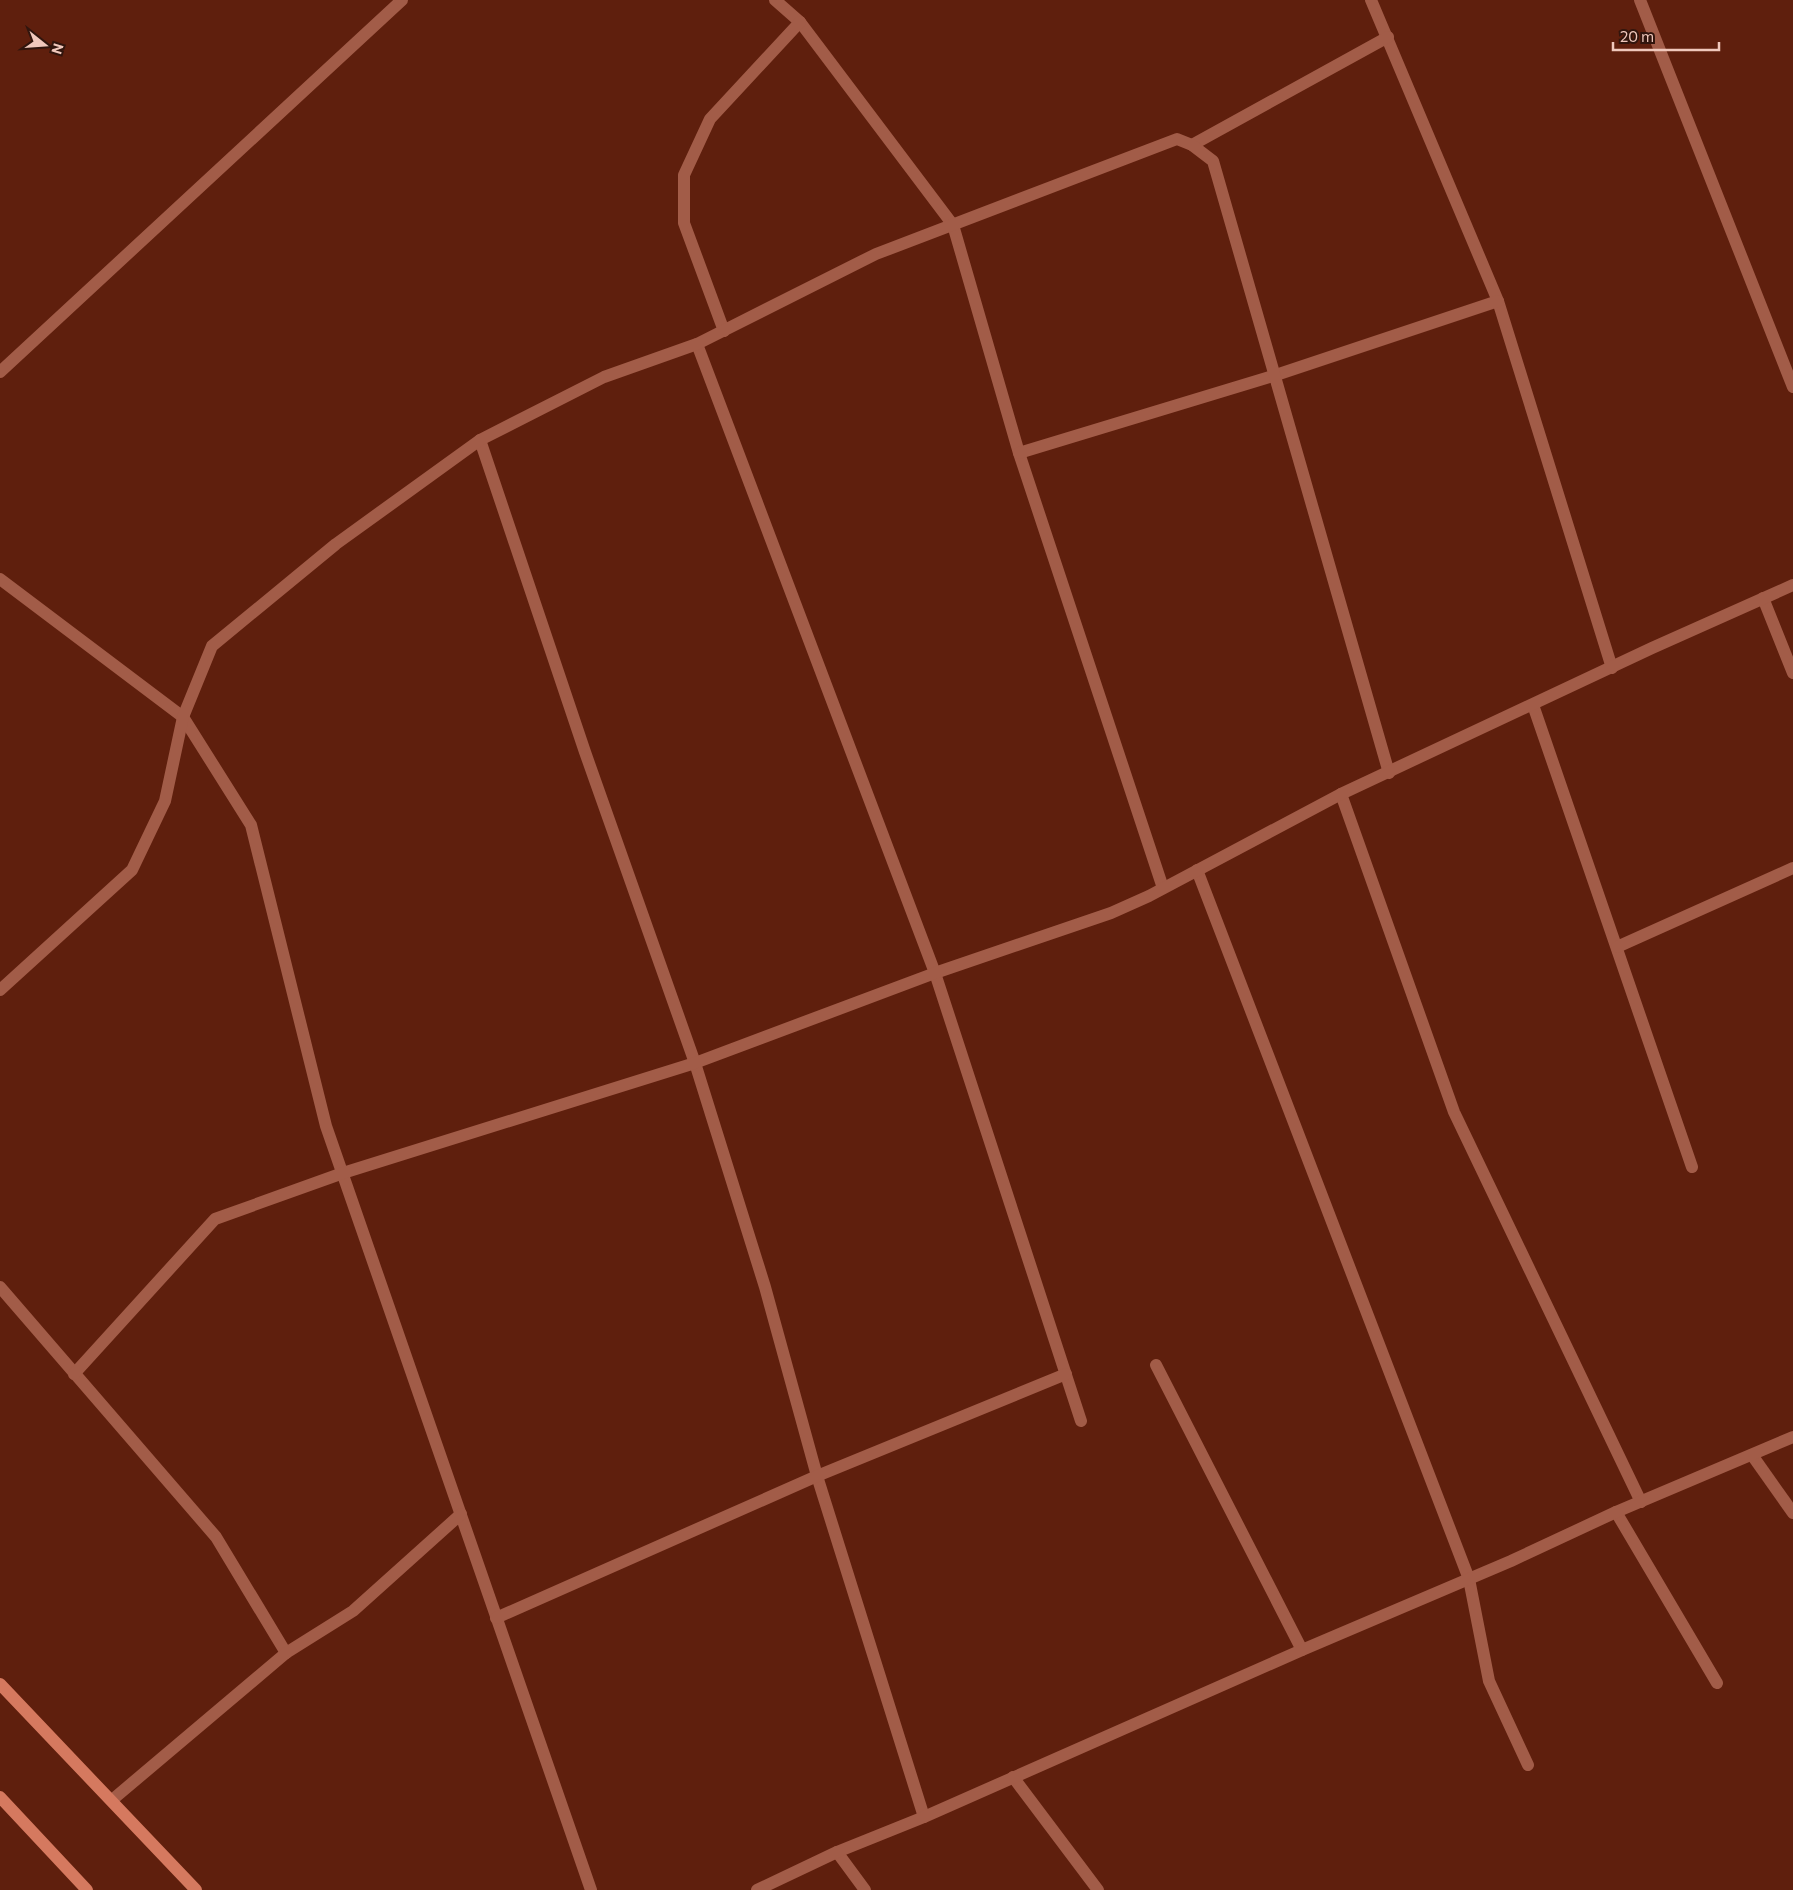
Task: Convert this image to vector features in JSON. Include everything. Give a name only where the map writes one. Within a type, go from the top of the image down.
[{"type":"main road","points":[[0,1684],[196,1890]]},
{"type":"main road","points":[[0,1796],[86,1890]]},
{"type":"street","points":[[0,372],[402,0]]},
{"type":"street","points":[[775,0],[800,22],[953,225],[1019,453],[1163,888]]},
{"type":"street","points":[[1371,0],[1498,301],[1612,668]]},
{"type":"street","points":[[1640,0],[1793,387]]},
{"type":"street","points":[[724,330],[684,223],[684,175],[710,119],[800,22]]},
{"type":"street","points":[[1192,145],[1388,37]]},
{"type":"street","points":[[0,990],[132,870],[165,801],[183,717],[212,646],[336,544],[480,440],[604,377],[696,344],[876,254],[1177,139],[1192,145],[1213,161],[1389,773]]},
{"type":"street","points":[[1019,453],[1276,375],[1498,301]]},
{"type":"street","points":[[696,344],[934,973],[1081,1421]]},
{"type":"street","points":[[480,440],[585,752],[695,1063],[765,1287],[817,1476],[924,1817]]},
{"type":"street","points":[[0,579],[183,717],[251,825],[326,1126],[591,1890]]},
{"type":"street","points":[[74,1374],[215,1219],[343,1173],[695,1063],[934,973],[1111,913],[1163,888],[1342,794],[1793,585]]},
{"type":"street","points":[[1763,598],[1793,673]]},
{"type":"street","points":[[1533,705],[1692,1167]]},
{"type":"street","points":[[1342,794],[1454,1112],[1640,1502]]},
{"type":"street","points":[[1616,947],[1793,868]]},
{"type":"street","points":[[1197,870],[1470,1579],[1490,1681],[1528,1765]]},
{"type":"street","points":[[0,1287],[216,1537],[286,1653]]},
{"type":"street","points":[[1156,1365],[1302,1650]]},
{"type":"street","points":[[496,1618],[817,1476],[1066,1374]]},
{"type":"street","points":[[757,1890],[837,1852],[924,1817],[1302,1650],[1470,1579],[1616,1512],[1793,1437]]},
{"type":"street","points":[[1752,1455],[1793,1513]]},
{"type":"street","points":[[1616,1512],[1717,1683]]},
{"type":"street","points":[[112,1800],[286,1653],[353,1611],[461,1514]]},
{"type":"street","points":[[1013,1777],[1098,1890]]},
{"type":"street","points":[[837,1852],[865,1890]]}]
